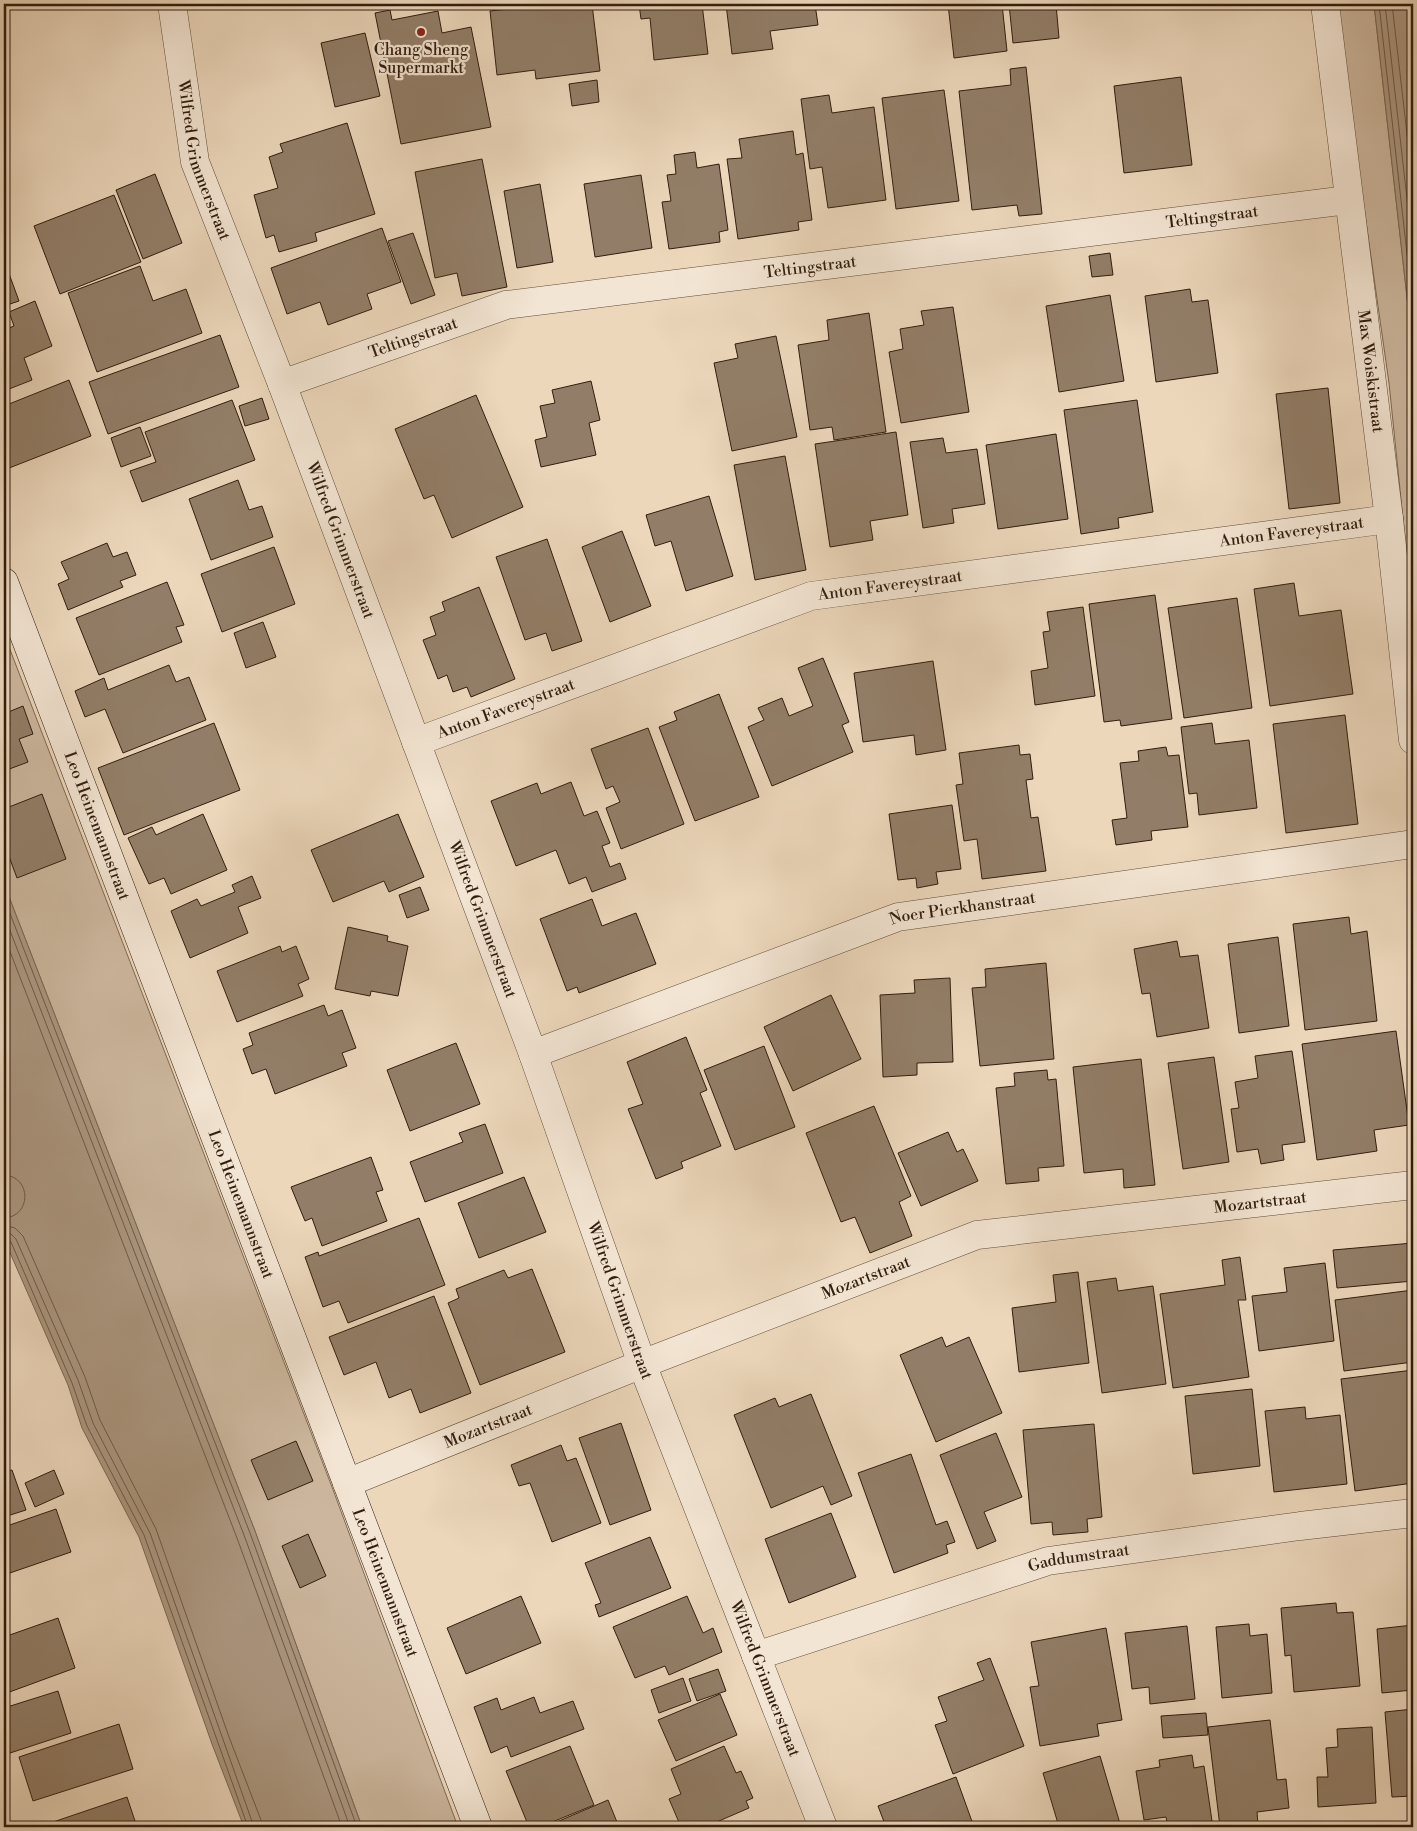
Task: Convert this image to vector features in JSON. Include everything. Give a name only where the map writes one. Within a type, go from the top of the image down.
[{"type":"street","name":"Wilfred Grimmerstraat","points":[[172,4],[195,162],[282,384],[533,1054],[642,1364],[823,1827]]},
{"type":"street","name":"Max Woiskistraat","points":[[1325,4],[1413,740]]},
{"type":"street","name":"Teltingstraat","points":[[282,384],[506,305],[1348,200]]},
{"type":"street","name":"Anton Favereystraat","points":[[416,742],[811,596],[1388,520]]},
{"type":"street","name":"Leo Heinemannstraat","points":[[4,582],[478,1827]]},
{"type":"street","name":"Noer Pierkhanstraat","points":[[533,1054],[898,918],[1413,844]]},
{"type":"street","name":"Mozartstraat","points":[[347,1483],[642,1364],[977,1236],[1413,1185]]},
{"type":"street","name":"Gaddumstraat","points":[[756,1656],[1048,1561],[1300,1526],[1413,1513]]},
{"type":"shaded area","points":[[1335,4],[1374,4],[1413,350],[1413,615],[1389,383]]},
{"type":"shaded area","points":[[4,634],[332,1487],[458,1827],[362,1827],[255,1531],[4,884]]},
{"type":"water","points":[[1374,4],[1413,4],[1413,351]]},
{"type":"water","points":[[4,884],[255,1531],[362,1827],[244,1827],[212,1744],[139,1537],[82,1428],[68,1385],[4,1239],[4,1207],[7,1196],[4,1188]]},
{"type":"building","points":[[552,4],[592,4],[600,71],[536,79],[535,70],[497,75],[490,11]]},
{"type":"building","points":[[639,4],[702,4],[708,54],[654,60],[650,18],[641,19]]},
{"type":"building","points":[[726,4],[815,4],[818,25],[770,31],[773,49],[732,54]]},
{"type":"building","points":[[948,4],[1002,4],[1007,51],[954,58]]},
{"type":"building","points":[[1009,4],[1056,4],[1059,38],[1013,43]]},
{"type":"building","points":[[1186,4],[1216,4],[1186,8]]},
{"type":"building","points":[[390,10],[392,20],[438,11],[442,33],[471,27],[491,127],[401,144],[375,13]]},
{"type":"building","points":[[365,33],[380,96],[335,107],[321,43]]},
{"type":"building","points":[[1026,67],[1042,214],[1019,216],[1017,205],[972,210],[959,91],[1011,85],[1010,69]]},
{"type":"building","points":[[1181,77],[1192,165],[1124,173],[1114,86]]},
{"type":"building","points":[[597,80],[599,102],[572,106],[569,84]]},
{"type":"building","points":[[944,90],[959,201],[896,209],[882,98]]},
{"type":"building","points":[[829,95],[832,113],[874,107],[886,200],[828,208],[822,167],[810,169],[801,99]]},
{"type":"building","points":[[347,123],[375,214],[315,233],[317,241],[279,252],[274,235],[266,238],[254,195],[278,188],[269,157],[283,152],[280,144]]},
{"type":"building","points":[[793,131],[796,155],[803,153],[812,220],[798,222],[799,230],[738,239],[727,159],[742,158],[739,139]]},
{"type":"building","points":[[695,152],[697,168],[719,164],[728,230],[719,232],[720,242],[669,249],[662,202],[671,201],[667,175],[676,174],[674,155]]},
{"type":"building","points":[[482,159],[507,287],[462,296],[457,273],[435,278],[415,172]]},
{"type":"building","points":[[155,174],[182,243],[143,259],[116,190]]},
{"type":"building","points":[[641,175],[652,248],[595,257],[584,184]]},
{"type":"building","points":[[540,184],[553,262],[517,268],[504,191]]},
{"type":"building","points":[[114,195],[141,262],[60,294],[34,226]]},
{"type":"building","points":[[382,228],[401,282],[367,294],[372,309],[328,325],[320,302],[287,314],[271,268]]},
{"type":"building","points":[[413,233],[435,295],[411,304],[388,241]]},
{"type":"building","points":[[1110,253],[1113,275],[1092,277],[1089,256]]},
{"type":"building","points":[[4,260],[19,301],[4,306]]},
{"type":"building","points":[[140,266],[153,301],[186,289],[202,333],[97,372],[68,293]]},
{"type":"building","points":[[1190,289],[1192,302],[1208,300],[1218,373],[1156,382],[1145,296]]},
{"type":"building","points":[[1110,295],[1124,381],[1059,392],[1046,306]]},
{"type":"building","points":[[35,301],[52,346],[24,358],[32,380],[4,391],[4,330],[14,326],[9,312]]},
{"type":"building","points":[[953,307],[969,412],[901,423],[889,352],[903,349],[900,329],[924,325],[921,311]]},
{"type":"building","points":[[869,313],[886,432],[834,440],[832,427],[810,430],[798,345],[829,340],[827,320]]},
{"type":"building","points":[[220,335],[239,387],[108,434],[89,382]]},
{"type":"building","points":[[776,336],[797,437],[732,451],[714,363],[738,358],[735,344]]},
{"type":"building","points":[[69,380],[91,436],[4,470],[4,406]]},
{"type":"building","points":[[591,381],[600,420],[589,423],[596,455],[541,467],[535,440],[547,437],[540,406],[555,403],[552,390]]},
{"type":"building","points":[[1328,388],[1340,503],[1289,509],[1276,394]]},
{"type":"building","points":[[476,395],[523,507],[452,538],[434,495],[424,499],[395,429]]},
{"type":"building","points":[[262,398],[269,419],[245,426],[239,406]]},
{"type":"building","points":[[232,400],[255,460],[142,502],[130,471],[156,462],[145,432]]},
{"type":"building","points":[[1137,400],[1153,512],[1118,518],[1119,528],[1081,534],[1064,410]]},
{"type":"building","points":[[140,427],[151,456],[121,467],[111,438]]},
{"type":"building","points":[[896,432],[908,515],[870,521],[873,540],[830,547],[815,444]]},
{"type":"building","points":[[1056,434],[1068,519],[998,529],[986,445]]},
{"type":"building","points":[[943,438],[946,453],[977,449],[985,504],[952,509],[954,523],[923,528],[910,442]]},
{"type":"building","points":[[785,456],[806,570],[755,580],[734,465]]},
{"type":"building","points":[[238,480],[249,510],[262,506],[273,537],[211,560],[189,499]]},
{"type":"building","points":[[709,496],[733,576],[686,591],[671,541],[655,546],[646,515]]},
{"type":"building","points":[[622,531],[651,606],[610,622],[582,547]]},
{"type":"building","points":[[547,539],[582,641],[552,651],[546,633],[525,640],[496,557]]},
{"type":"building","points":[[107,543],[113,557],[127,552],[136,575],[120,581],[123,587],[68,610],[58,584],[69,579],[61,562]]},
{"type":"building","points":[[274,547],[295,604],[222,632],[201,574]]},
{"type":"building","points":[[167,582],[184,625],[176,627],[182,642],[99,675],[76,618]]},
{"type":"building","points":[[1294,583],[1299,616],[1341,610],[1353,694],[1270,706],[1254,589]]},
{"type":"building","points":[[479,587],[515,679],[471,697],[467,687],[453,692],[447,675],[438,679],[423,640],[436,635],[430,617],[445,611],[442,602]]},
{"type":"building","points":[[1155,595],[1172,719],[1121,726],[1120,720],[1104,722],[1089,604]]},
{"type":"building","points":[[1237,598],[1252,708],[1184,718],[1168,608]]},
{"type":"building","points":[[1083,607],[1095,696],[1035,705],[1031,671],[1048,668],[1043,632],[1050,631],[1047,612]]},
{"type":"building","points":[[263,622],[276,657],[246,668],[234,633]]},
{"type":"building","points":[[823,658],[849,722],[842,725],[853,752],[772,786],[748,727],[764,720],[758,708],[782,698],[789,716],[813,706],[798,668]]},
{"type":"building","points":[[933,661],[946,750],[916,755],[914,735],[863,742],[854,673]]},
{"type":"building","points":[[169,665],[176,682],[189,677],[206,720],[123,753],[105,709],[85,717],[75,691],[104,678],[108,690]]},
{"type":"building","points":[[719,694],[759,797],[695,821],[659,727],[677,720],[674,712]]},
{"type":"building","points":[[23,706],[33,734],[19,739],[28,762],[4,771],[4,727],[10,724],[6,713]]},
{"type":"building","points":[[1345,715],[1358,824],[1286,833],[1273,724]]},
{"type":"building","points":[[214,723],[240,790],[124,835],[98,768]]},
{"type":"building","points":[[1212,723],[1215,744],[1249,740],[1257,808],[1199,815],[1197,793],[1189,794],[1181,727]]},
{"type":"building","points":[[648,728],[684,824],[621,849],[606,808],[620,802],[613,786],[606,789],[591,749]]},
{"type":"building","points":[[1019,745],[1020,755],[1030,754],[1033,779],[1026,780],[1031,818],[1038,817],[1046,871],[982,879],[977,839],[964,841],[956,785],[963,784],[959,753]]},
{"type":"building","points":[[1166,747],[1168,756],[1179,755],[1188,827],[1151,831],[1152,840],[1116,845],[1112,820],[1127,818],[1120,763],[1139,761],[1138,751]]},
{"type":"building","points":[[571,782],[584,816],[597,811],[610,843],[602,846],[610,867],[620,863],[626,879],[592,892],[586,877],[569,884],[556,850],[516,866],[491,801],[537,783],[541,794]]},
{"type":"building","points":[[42,794],[66,859],[17,878],[4,843],[4,809]]},
{"type":"building","points":[[952,805],[961,869],[936,872],[938,884],[917,888],[916,878],[898,880],[889,814]]},
{"type":"building","points":[[203,814],[227,870],[171,894],[164,878],[149,884],[128,838],[152,827],[156,835]]},
{"type":"building","points":[[398,814],[424,877],[389,892],[384,881],[333,902],[311,850]]},
{"type":"building","points":[[252,876],[261,898],[238,907],[248,933],[190,958],[171,911],[197,899],[201,906],[235,892],[232,885]]},
{"type":"building","points":[[420,887],[429,910],[407,918],[399,895]]},
{"type":"building","points":[[592,899],[602,926],[636,913],[656,964],[579,993],[577,987],[567,991],[540,919]]},
{"type":"building","points":[[1349,917],[1351,934],[1367,931],[1377,1021],[1305,1030],[1293,924]]},
{"type":"building","points":[[348,927],[388,936],[387,941],[408,946],[398,996],[371,991],[370,996],[335,989]]},
{"type":"building","points":[[1278,937],[1289,1026],[1239,1033],[1228,944]]},
{"type":"building","points":[[1177,941],[1180,957],[1198,955],[1209,1028],[1157,1037],[1150,993],[1142,994],[1134,949]]},
{"type":"building","points":[[280,946],[282,952],[296,946],[309,979],[298,984],[303,996],[237,1022],[217,971]]},
{"type":"building","points":[[1046,963],[1054,1059],[980,1066],[972,988],[986,987],[985,969]]},
{"type":"building","points":[[950,978],[953,1062],[917,1063],[917,1075],[883,1077],[880,995],[915,993],[914,980]]},
{"type":"building","points":[[831,995],[861,1059],[793,1091],[764,1027]]},
{"type":"building","points":[[324,1005],[328,1016],[342,1010],[356,1048],[342,1053],[347,1066],[275,1094],[266,1069],[252,1074],[243,1049],[253,1045],[249,1033]]},
{"type":"building","points":[[1396,1031],[1409,1125],[1374,1130],[1377,1151],[1317,1160],[1302,1044]]},
{"type":"building","points":[[686,1037],[707,1090],[700,1093],[721,1146],[681,1162],[683,1168],[656,1179],[628,1109],[643,1104],[627,1062]]},
{"type":"building","points":[[456,1043],[480,1104],[410,1131],[387,1070]]},
{"type":"building","points":[[764,1046],[795,1127],[735,1150],[704,1070]]},
{"type":"building","points":[[1292,1051],[1305,1142],[1282,1145],[1284,1160],[1261,1164],[1258,1149],[1237,1152],[1231,1109],[1239,1108],[1235,1082],[1258,1078],[1255,1056]]},
{"type":"building","points":[[1214,1057],[1229,1162],[1183,1169],[1168,1063]]},
{"type":"building","points":[[1141,1059],[1155,1185],[1124,1188],[1123,1169],[1084,1173],[1073,1067]]},
{"type":"building","points":[[1047,1070],[1048,1080],[1056,1079],[1064,1166],[1038,1168],[1039,1181],[1006,1184],[996,1088],[1015,1086],[1014,1073]]},
{"type":"building","points":[[874,1106],[911,1196],[899,1202],[912,1236],[870,1253],[855,1217],[841,1222],[806,1133]]},
{"type":"building","points":[[485,1124],[503,1173],[425,1202],[410,1162],[463,1142],[459,1133]]},
{"type":"building","points":[[948,1132],[957,1152],[963,1149],[978,1181],[921,1206],[898,1153]]},
{"type":"building","points":[[371,1157],[383,1190],[376,1192],[387,1221],[322,1246],[312,1218],[305,1221],[291,1187]]},
{"type":"building","points":[[524,1177],[546,1232],[479,1258],[458,1203]]},
{"type":"building","points":[[419,1218],[445,1285],[348,1323],[339,1301],[323,1307],[305,1257],[318,1252],[319,1256]]},
{"type":"building","points":[[1413,1243],[1413,1281],[1337,1288],[1333,1250]]},
{"type":"building","points":[[1240,1257],[1246,1300],[1238,1300],[1249,1377],[1173,1388],[1160,1294],[1225,1285],[1222,1260]]},
{"type":"building","points":[[1325,1263],[1334,1341],[1259,1351],[1252,1296],[1287,1292],[1284,1268]]},
{"type":"building","points":[[532,1269],[565,1352],[480,1385],[448,1303],[459,1298],[456,1289],[504,1270],[508,1278]]},
{"type":"building","points":[[1078,1272],[1089,1363],[1019,1372],[1012,1308],[1056,1302],[1053,1275]]},
{"type":"building","points":[[1116,1278],[1118,1291],[1153,1286],[1166,1384],[1102,1393],[1087,1282]]},
{"type":"building","points":[[1413,1290],[1413,1362],[1344,1371],[1335,1300]]},
{"type":"building","points":[[434,1296],[471,1393],[420,1413],[411,1389],[389,1398],[376,1362],[344,1375],[329,1337]]},
{"type":"building","points":[[942,1337],[946,1347],[969,1337],[1002,1413],[936,1442],[900,1355]]},
{"type":"building","points":[[1413,1370],[1413,1483],[1355,1491],[1341,1379]]},
{"type":"building","points":[[1252,1389],[1260,1466],[1193,1474],[1185,1396]]},
{"type":"building","points":[[811,1394],[852,1496],[831,1505],[823,1486],[771,1508],[734,1415],[775,1398],[779,1407]]},
{"type":"building","points":[[1305,1407],[1306,1419],[1340,1415],[1347,1484],[1274,1492],[1265,1411]]},
{"type":"building","points":[[621,1423],[651,1510],[610,1525],[579,1438]]},
{"type":"building","points":[[1094,1424],[1102,1517],[1087,1519],[1088,1532],[1053,1535],[1052,1522],[1031,1524],[1023,1430]]},
{"type":"building","points":[[996,1433],[1022,1497],[984,1512],[996,1541],[977,1549],[940,1455]]},
{"type":"building","points":[[296,1441],[313,1481],[268,1500],[251,1460]]},
{"type":"building","points":[[561,1445],[567,1461],[576,1458],[601,1523],[552,1542],[530,1483],[519,1486],[511,1465]]},
{"type":"building","points":[[911,1454],[936,1525],[947,1521],[955,1542],[946,1545],[948,1553],[894,1573],[858,1473]]},
{"type":"building","points":[[12,1470],[26,1510],[4,1517],[4,1472]]},
{"type":"building","points":[[54,1470],[64,1494],[35,1507],[25,1483]]},
{"type":"building","points":[[56,1509],[71,1552],[4,1575],[4,1527]]},
{"type":"building","points":[[831,1513],[856,1577],[789,1603],[765,1539]]},
{"type":"building","points":[[308,1534],[326,1576],[300,1588],[282,1546]]},
{"type":"building","points":[[650,1537],[671,1588],[599,1617],[595,1605],[601,1603],[585,1563]]},
{"type":"building","points":[[521,1596],[541,1643],[466,1674],[447,1628]]},
{"type":"building","points":[[687,1596],[703,1633],[713,1628],[722,1652],[669,1675],[665,1666],[635,1678],[613,1627]]},
{"type":"building","points":[[1336,1603],[1337,1613],[1353,1612],[1360,1686],[1294,1692],[1291,1655],[1285,1656],[1281,1608]]},
{"type":"building","points":[[58,1618],[75,1668],[4,1694],[4,1637]]},
{"type":"building","points":[[1249,1624],[1250,1636],[1267,1634],[1272,1693],[1222,1698],[1216,1627]]},
{"type":"building","points":[[1413,1625],[1413,1690],[1382,1693],[1377,1629]]},
{"type":"building","points":[[1187,1626],[1195,1699],[1150,1704],[1149,1687],[1132,1689],[1125,1633]]},
{"type":"building","points":[[1106,1628],[1122,1720],[1097,1724],[1099,1736],[1040,1746],[1030,1687],[1039,1686],[1031,1642]]},
{"type":"building","points":[[990,1658],[1024,1746],[953,1774],[935,1725],[947,1721],[938,1697],[984,1680],[977,1663]]},
{"type":"building","points":[[718,1669],[726,1691],[697,1701],[689,1679]]},
{"type":"building","points":[[683,1678],[691,1701],[659,1713],[651,1690]]},
{"type":"building","points":[[58,1691],[71,1733],[4,1755],[4,1708]]},
{"type":"building","points":[[720,1694],[737,1735],[676,1761],[658,1720]]},
{"type":"building","points":[[534,1697],[540,1713],[573,1701],[584,1729],[511,1757],[507,1746],[491,1753],[474,1707],[497,1698],[501,1710]]},
{"type":"building","points":[[1413,1709],[1413,1796],[1392,1797],[1385,1712]]},
{"type":"building","points":[[1206,1713],[1208,1735],[1163,1738],[1161,1716]]},
{"type":"building","points":[[1270,1720],[1277,1780],[1286,1779],[1289,1808],[1257,1812],[1258,1825],[1220,1827],[1208,1727]]},
{"type":"building","points":[[119,1724],[133,1769],[33,1801],[19,1757]]},
{"type":"building","points":[[1372,1727],[1376,1803],[1318,1807],[1317,1777],[1328,1777],[1326,1748],[1338,1747],[1337,1729]]},
{"type":"building","points":[[570,1746],[594,1805],[540,1827],[529,1827],[506,1771]]},
{"type":"building","points":[[724,1746],[736,1773],[741,1771],[753,1798],[746,1801],[749,1808],[705,1827],[681,1827],[669,1799],[681,1794],[671,1769]]},
{"type":"building","points":[[1192,1755],[1194,1768],[1204,1766],[1212,1821],[1199,1823],[1199,1827],[1168,1827],[1166,1817],[1144,1820],[1136,1771],[1160,1767],[1159,1760]]},
{"type":"building","points":[[1100,1756],[1121,1827],[1059,1827],[1043,1773]]},
{"type":"building","points":[[956,1777],[974,1827],[886,1827],[878,1806]]},
{"type":"building","points":[[127,1797],[137,1827],[55,1827],[53,1822]]},
{"type":"building","points":[[608,1800],[619,1827],[545,1827]]},
{"type":"place","name":"Chang Sheng Supermarkt","points":[[421,32]]}]
